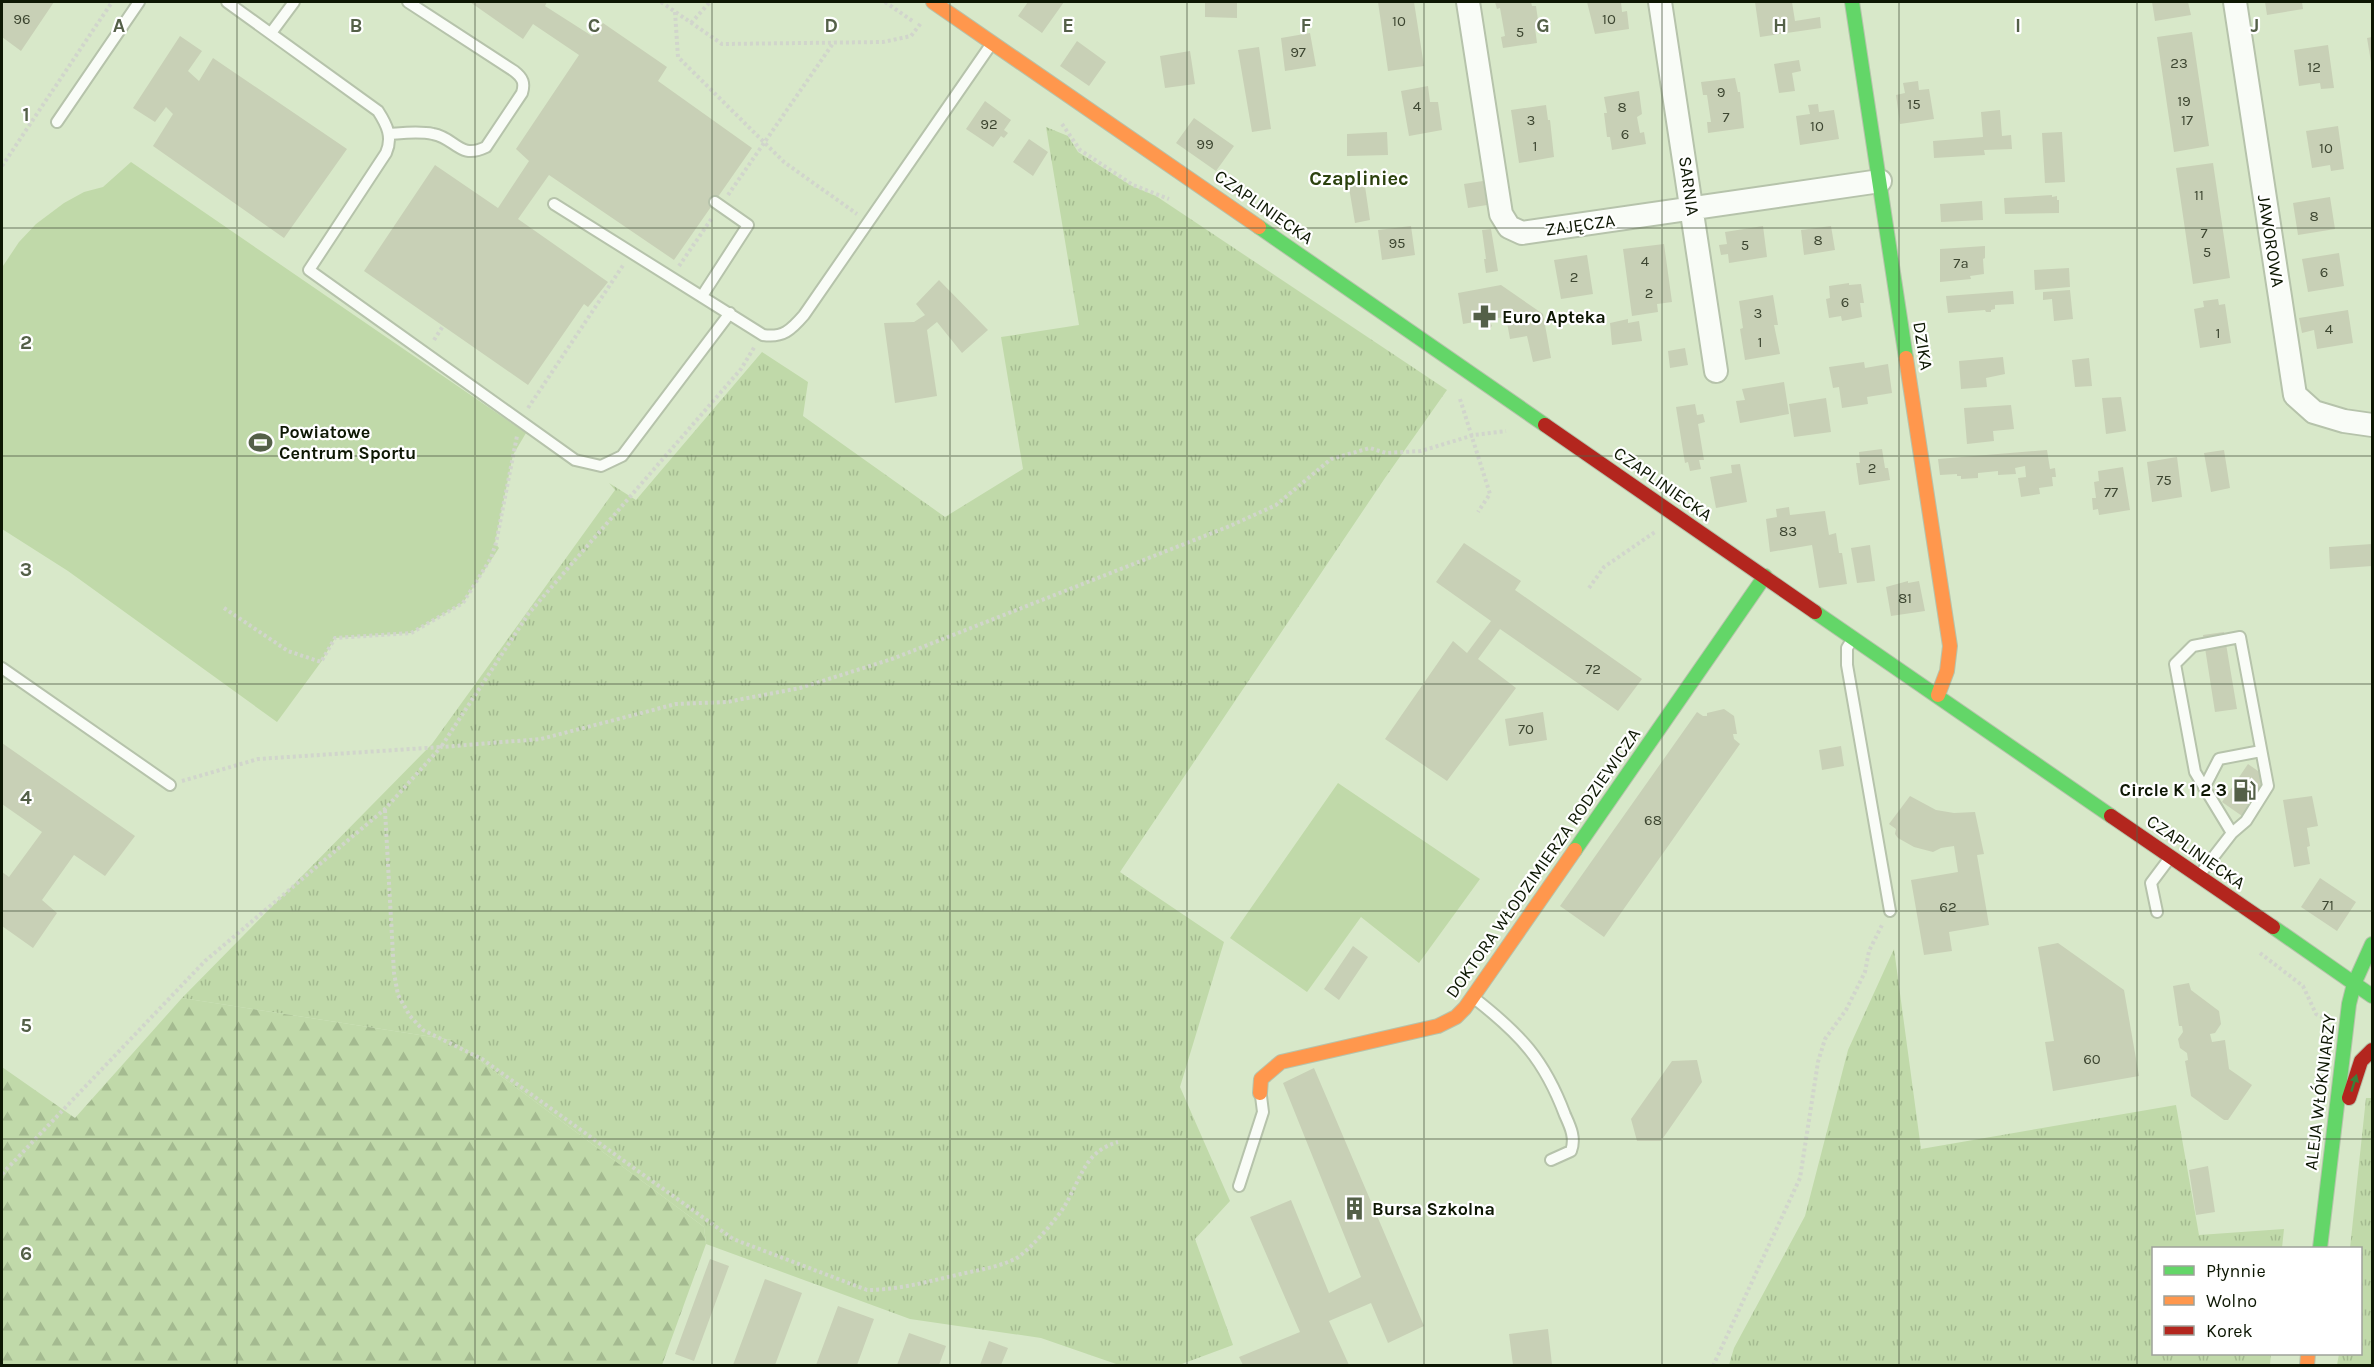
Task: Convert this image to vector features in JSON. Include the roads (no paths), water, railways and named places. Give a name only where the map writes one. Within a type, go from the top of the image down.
[{"type":"main road","name":"CZAPLINIECKA","points":[[933,2],[2373,996]]},
{"type":"main road","name":"DZIKA","points":[[1852,2],[1950,646],[1951,655],[1945,680],[1938,695]]},
{"type":"main road","name":"DOKTORA WŁODZIMIERZA RODZIEWICZA","points":[[1260,1093],[1261,1079],[1281,1062],[1438,1026],[1456,1017],[1474,998],[1765,576]]},
{"type":"main road","name":"ALEJA WŁÓKNIARZY","points":[[2320,1247],[2342,1047],[2354,984],[2373,944]]},
{"type":"main road","points":[[2330,1159],[2361,1061],[2373,1050]]},
{"type":"street","name":"ZAJĘCZA","points":[[1468,2],[1501,214],[1509,227],[1522,233],[1880,181]]},
{"type":"street","name":"SARNIA","points":[[1660,2],[1716,371]]},
{"type":"street","name":"JAWOROWA","points":[[2235,2],[2295,395],[2314,412],[2344,421],[2373,425]]},
{"type":"lane","points":[[57,122],[139,2]]},
{"type":"lane","points":[[227,2],[378,111],[389,134],[390,143],[386,153],[309,270],[575,460],[601,466],[622,456],[730,313]]},
{"type":"lane","points":[[271,33],[294,2]]},
{"type":"lane","points":[[389,134],[433,134],[463,151],[480,150],[486,147],[525,85],[514,71],[408,2]]},
{"type":"lane","points":[[554,204],[763,335],[774,337],[789,333],[804,315],[992,43]]},
{"type":"lane","points":[[702,296],[748,225],[718,204]]},
{"type":"lane","points":[[2199,876],[2232,833],[2246,821],[2268,786],[2240,637],[2193,646],[2175,664],[2195,772],[2232,833]]},
{"type":"lane","points":[[1854,638],[1847,648],[1847,665],[1890,911]]},
{"type":"lane","points":[[2,668],[170,785]]},
{"type":"lane","points":[[2204,788],[2219,759],[2261,751]]},
{"type":"lane","points":[[2157,912],[2151,883],[2170,856]]},
{"type":"lane","points":[[1474,998],[1510,1026],[1540,1062],[1555,1088],[1574,1140],[1571,1150],[1551,1160]]},
{"type":"lane","points":[[1239,1186],[1263,1112],[1260,1093]]},
{"type":"place","name":"Euro Apteka","points":[[1484,317]]},
{"type":"place","name":"Powiatowe Centrum Sportu","points":[[261,442]]},
{"type":"place","name":"Circle K 1 2 3","points":[[2245,790]]},
{"type":"place","name":"Bursa Szkolna","points":[[1354,1209]]},
{"type":"district","name":"Czapliniec","points":[[1359,178]]}]
